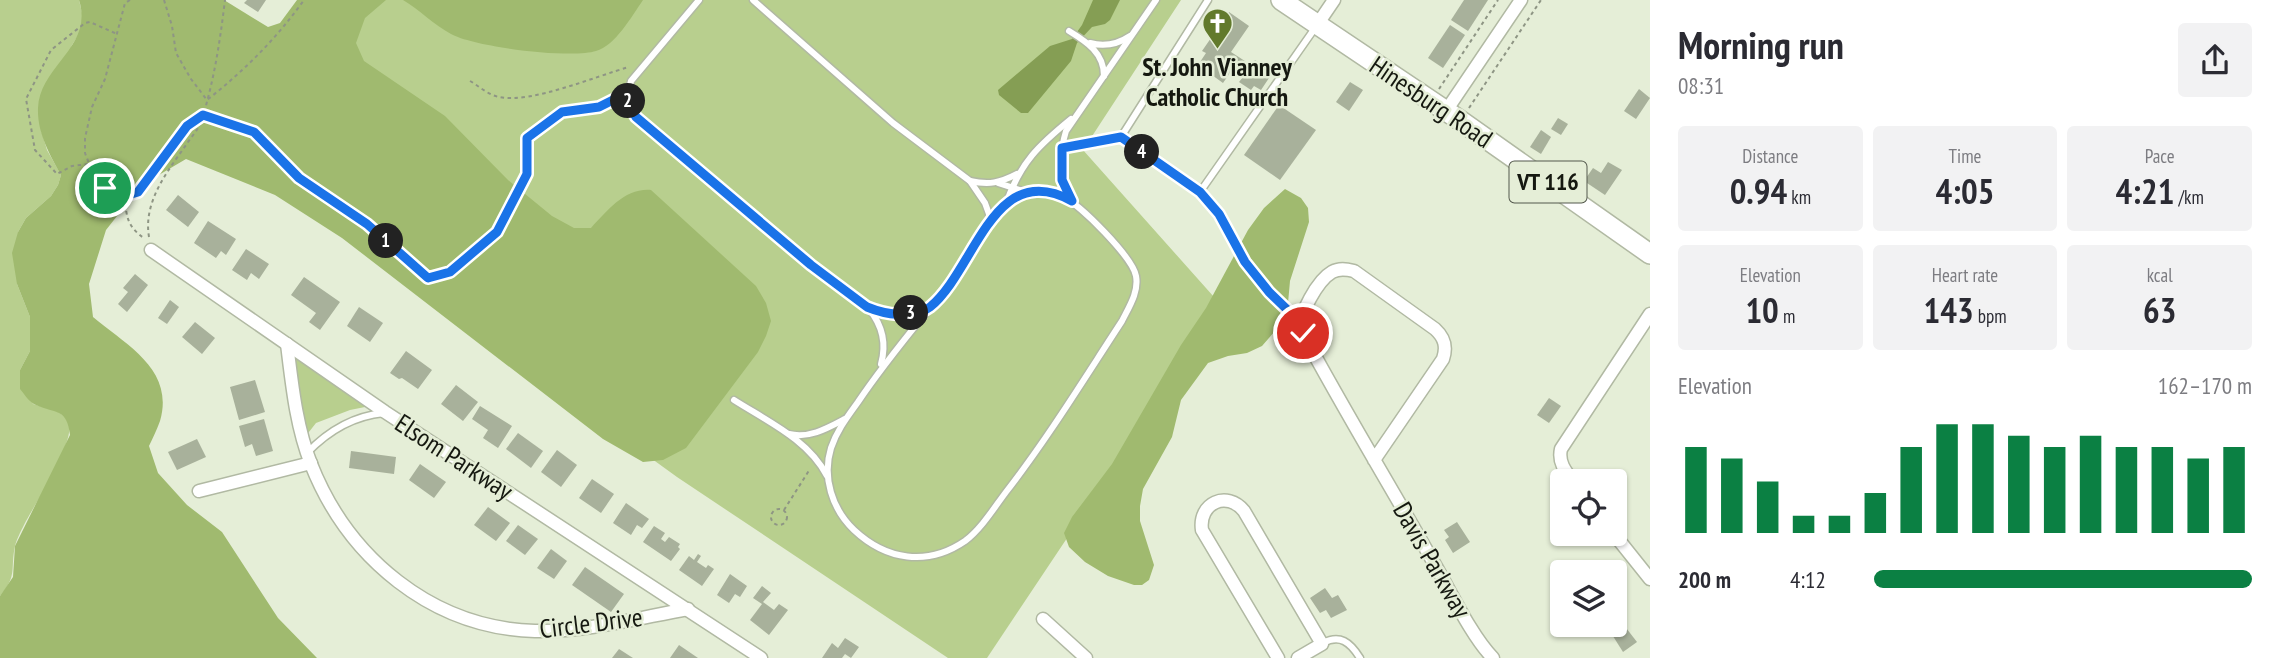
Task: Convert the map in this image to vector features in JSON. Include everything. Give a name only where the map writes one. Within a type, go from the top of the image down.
[{"type":"main road","name":"Hinesburg Road","points":[[1281,0],[1446,111],[1650,254]]},
{"type":"street","points":[[1317,25],[1335,0]]},
{"type":"street","points":[[1446,111],[1521,0]]},
{"type":"street","name":"Elsom Parkway","points":[[150,246],[385,412],[761,658]]},
{"type":"street","points":[[1300,322],[1305,307],[1327,276],[1336,270],[1347,269],[1357,273],[1435,329],[1443,338],[1443,359],[1374,460]]},
{"type":"street","points":[[1566,469],[1559,457],[1565,442],[1650,314]]},
{"type":"street","name":"Davis Parkway","points":[[1300,322],[1305,337],[1374,460],[1469,623],[1493,658]]},
{"type":"street","name":"Circle Drive","points":[[287,344],[294,394],[309,458],[351,536],[395,581],[452,614],[492,626],[534,631],[556,631],[688,609]]},
{"type":"street","points":[[199,491],[309,458]]},
{"type":"street","points":[[1278,658],[1202,530],[1202,514],[1217,500],[1232,501],[1244,511],[1322,644],[1298,658]]},
{"type":"street","points":[[1624,546],[1650,579]]},
{"type":"street","points":[[1043,619],[1086,658]]},
{"type":"lane","points":[[699,0],[631,81],[627,93],[628,103],[636,117],[652,132],[811,265],[867,307],[877,319],[883,341],[881,367]]},
{"type":"lane","points":[[753,0],[893,123],[970,181],[985,203],[989,224]]},
{"type":"lane","points":[[1074,117],[1044,141],[1017,174],[1007,201],[961,267],[881,367],[846,418],[832,447],[827,465],[828,478],[832,496],[847,523],[869,543],[891,553],[913,557],[940,554],[966,540],[1031,460],[1132,303],[1136,275],[1126,256],[1072,201],[1062,180],[1062,148],[1066,131],[1074,117],[1104,78],[1156,0]]},
{"type":"lane","points":[[1208,0],[1121,137],[1200,192],[1317,25]]},
{"type":"lane","points":[[1069,31],[1098,45],[1117,43],[1135,32]]},
{"type":"lane","points":[[1087,42],[1102,61],[1104,78]]},
{"type":"lane","points":[[970,181],[998,183],[1017,174]]},
{"type":"lane","points":[[998,183],[1026,192],[1052,193],[1072,201]]},
{"type":"lane","points":[[1007,201],[1026,192]]},
{"type":"lane","points":[[867,307],[881,313],[894,314],[917,313],[929,308]]},
{"type":"lane","points":[[734,400],[803,445],[828,478]]},
{"type":"lane","points":[[309,458],[319,440],[346,423],[367,414],[385,412]]},
{"type":"lane","points":[[784,432],[793,435],[808,434],[827,429],[846,418]]},
{"type":"lane","points":[[1322,644],[1340,638],[1350,645],[1360,658]]},
{"type":"path","points":[[130,0],[125,2],[105,79],[92,107],[85,138],[85,153],[92,171],[105,188],[125,196],[138,192],[187,126],[203,115]]},
{"type":"path","points":[[164,0],[176,53],[207,100]]},
{"type":"path","points":[[150,246],[147,228],[152,200],[172,165],[200,126],[212,85],[225,0]]},
{"type":"path","points":[[207,100],[242,73],[279,35],[304,0]]},
{"type":"path","points":[[1446,111],[1498,0]]},
{"type":"path","points":[[1446,111],[1541,0]]},
{"type":"path","points":[[89,164],[72,166],[57,174],[35,150],[26,99],[51,50],[85,23],[90,22],[117,34]]},
{"type":"path","points":[[470,81],[500,98],[516,98],[644,63]]},
{"type":"path","points":[[203,115],[254,132],[299,178],[367,224],[428,278],[450,272],[497,232],[527,174],[527,138],[562,112],[599,107],[627,93]]},
{"type":"path","points":[[1062,148],[1121,137]]},
{"type":"path","points":[[1200,192],[1219,214],[1245,262],[1269,292],[1300,322]]},
{"type":"path","points":[[125,196],[126,219],[133,231],[150,246]]},
{"type":"path","points":[[784,510],[777,509],[773,512],[771,520],[775,524],[780,525],[787,520],[784,510],[816,459]]},
{"type":"shaded area","points":[[0,0],[79,0],[83,17],[81,31],[72,45],[41,130],[47,150],[61,175],[58,185],[51,196],[26,218],[18,232],[17,284],[30,317],[30,351],[20,370],[33,404],[54,410],[67,419],[69,433],[53,473],[18,537],[11,577],[0,596]]},
{"type":"shaded area","points":[[79,0],[224,0],[268,27],[280,23],[297,0],[386,0],[365,18],[356,43],[364,61],[445,116],[508,180],[552,216],[574,228],[591,228],[625,196],[651,190],[756,286],[766,303],[771,321],[758,352],[686,448],[663,460],[643,462],[603,439],[342,238],[275,195],[186,159],[152,179],[132,197],[106,230],[89,284],[93,317],[133,348],[154,373],[160,387],[163,403],[160,421],[149,446],[158,473],[187,505],[222,532],[278,618],[317,658],[0,658],[0,596],[13,577],[15,546],[70,435],[63,416],[34,404],[20,389],[20,370],[30,351],[30,317],[17,284],[12,253],[18,232],[26,218],[51,196],[61,175],[42,135],[38,108],[47,80],[79,31],[82,16]]},
{"type":"shaded area","points":[[316,0],[1181,0],[1083,150],[1222,306],[987,658],[948,658],[677,477],[219,146]]},
{"type":"shaded area","points":[[403,0],[643,0],[622,30],[603,48],[566,54],[500,47],[463,39],[451,34]]},
{"type":"shaded area","points":[[1093,0],[1120,0],[1110,20],[1092,27],[1077,43],[1071,61],[1028,113],[1021,113],[999,95],[998,90],[1050,46],[1072,39],[1082,25]]},
{"type":"shaded area","points":[[1285,189],[1301,198],[1308,208],[1309,222],[1290,281],[1288,303],[1282,323],[1262,346],[1247,353],[1208,363],[1181,400],[1172,437],[1143,489],[1140,521],[1154,565],[1149,580],[1142,585],[1134,585],[1108,576],[1085,562],[1069,547],[1064,533],[1072,517],[1112,464],[1181,345],[1206,308],[1248,230],[1264,208]]},
{"type":"shaded area","points":[[292,354],[375,405],[350,410],[316,423],[305,437]]},
{"type":"building","points":[[247,0],[266,0],[258,12],[244,3]]},
{"type":"building","points":[[1464,0],[1488,0],[1468,31],[1451,20]]},
{"type":"building","name":"St. John Vianney Catholic Church","points":[[1229,12],[1249,26],[1231,52],[1251,65],[1255,60],[1273,72],[1261,90],[1254,86],[1251,90],[1239,82],[1247,72],[1236,64],[1223,83],[1198,65],[1206,53],[1202,51]]},
{"type":"building","points":[[1450,25],[1465,35],[1443,68],[1428,58]]},
{"type":"building","points":[[1350,82],[1363,90],[1349,111],[1336,102]]},
{"type":"building","points":[[1639,89],[1650,98],[1636,119],[1624,111]]},
{"type":"building","points":[[1279,105],[1316,130],[1280,180],[1244,155]]},
{"type":"building","points":[[1558,118],[1568,124],[1561,135],[1551,129]]},
{"type":"building","points":[[1541,130],[1551,137],[1541,154],[1530,147]]},
{"type":"building","points":[[1608,162],[1622,170],[1605,195],[1584,181],[1593,168],[1601,173]]},
{"type":"building","points":[[178,195],[199,212],[188,227],[166,210]]},
{"type":"building","points":[[208,221],[236,239],[226,255],[221,251],[216,258],[194,243]]},
{"type":"building","points":[[246,249],[269,264],[259,279],[251,273],[247,280],[232,270]]},
{"type":"building","points":[[135,274],[148,285],[127,312],[118,304],[128,292],[123,288]]},
{"type":"building","points":[[304,277],[340,302],[320,330],[309,322],[316,313],[291,295]]},
{"type":"building","points":[[170,300],[179,307],[167,324],[158,318]]},
{"type":"building","points":[[359,307],[383,323],[370,342],[347,326]]},
{"type":"building","points":[[195,322],[215,338],[202,354],[182,337]]},
{"type":"building","points":[[406,351],[432,370],[418,389],[390,373]]},
{"type":"building","points":[[255,380],[265,412],[239,420],[230,387]]},
{"type":"building","points":[[456,385],[478,402],[463,421],[441,404]]},
{"type":"building","points":[[1549,398],[1561,406],[1549,423],[1537,415]]},
{"type":"building","points":[[480,406],[512,426],[498,448],[483,438],[488,430],[472,419]]},
{"type":"building","points":[[264,419],[273,451],[256,456],[252,444],[245,447],[239,426]]},
{"type":"building","points":[[518,433],[543,451],[531,468],[506,449]]},
{"type":"building","points":[[197,439],[206,457],[177,470],[168,452]]},
{"type":"building","points":[[557,450],[577,465],[561,487],[541,472]]},
{"type":"building","points":[[351,451],[396,457],[394,474],[349,468]]},
{"type":"building","points":[[420,464],[446,482],[434,498],[409,480]]},
{"type":"building","points":[[592,479],[614,494],[601,513],[579,498]]},
{"type":"building","points":[[626,503],[649,519],[642,528],[637,525],[631,535],[613,523]]},
{"type":"building","points":[[488,507],[510,523],[496,541],[474,525]]},
{"type":"building","points":[[1457,522],[1470,542],[1453,553],[1445,540],[1449,537],[1444,530]]},
{"type":"building","points":[[518,525],[538,539],[525,555],[506,541]]},
{"type":"building","points":[[654,526],[665,533],[661,539],[665,542],[669,537],[680,544],[680,549],[671,561],[643,542]]},
{"type":"building","points":[[551,549],[567,561],[554,579],[537,568]]},
{"type":"building","points":[[698,554],[701,556],[697,562],[706,568],[708,565],[714,569],[702,586],[679,570],[689,556],[694,560]]},
{"type":"building","points":[[585,567],[624,594],[611,612],[572,585]]},
{"type":"building","points":[[730,574],[747,586],[740,597],[735,594],[729,603],[717,595]]},
{"type":"building","points":[[762,586],[771,593],[763,602],[774,610],[779,604],[788,610],[769,635],[750,620],[762,604],[753,598]]},
{"type":"building","points":[[1325,588],[1332,598],[1338,595],[1347,610],[1331,618],[1326,610],[1320,613],[1310,598]]},
{"type":"building","points":[[1627,629],[1637,642],[1623,652],[1614,637],[1627,637]]},
{"type":"building","points":[[845,638],[859,647],[851,658],[845,654],[842,658],[822,658],[832,643],[838,648]]},
{"type":"building","points":[[679,645],[698,658],[670,658]]},
{"type":"building","points":[[619,649],[633,658],[612,658]]},
{"type":"place","name":"St. John Vianney Catholic Church","points":[[1217,51]]},
{"type":"route","points":[[105,188],[125,196],[138,192],[187,126],[203,115],[254,132],[299,178],[367,224],[428,278],[450,272],[497,232],[527,174],[527,138],[562,112],[599,107],[627,93],[628,103],[636,117],[652,132],[811,265],[867,307],[881,313],[917,313],[929,308],[942,293],[1007,201],[1026,192],[1052,193],[1072,201],[1062,180],[1062,148],[1121,137],[1200,192],[1219,214],[1245,262],[1269,292],[1300,322],[1303,333]]}]
